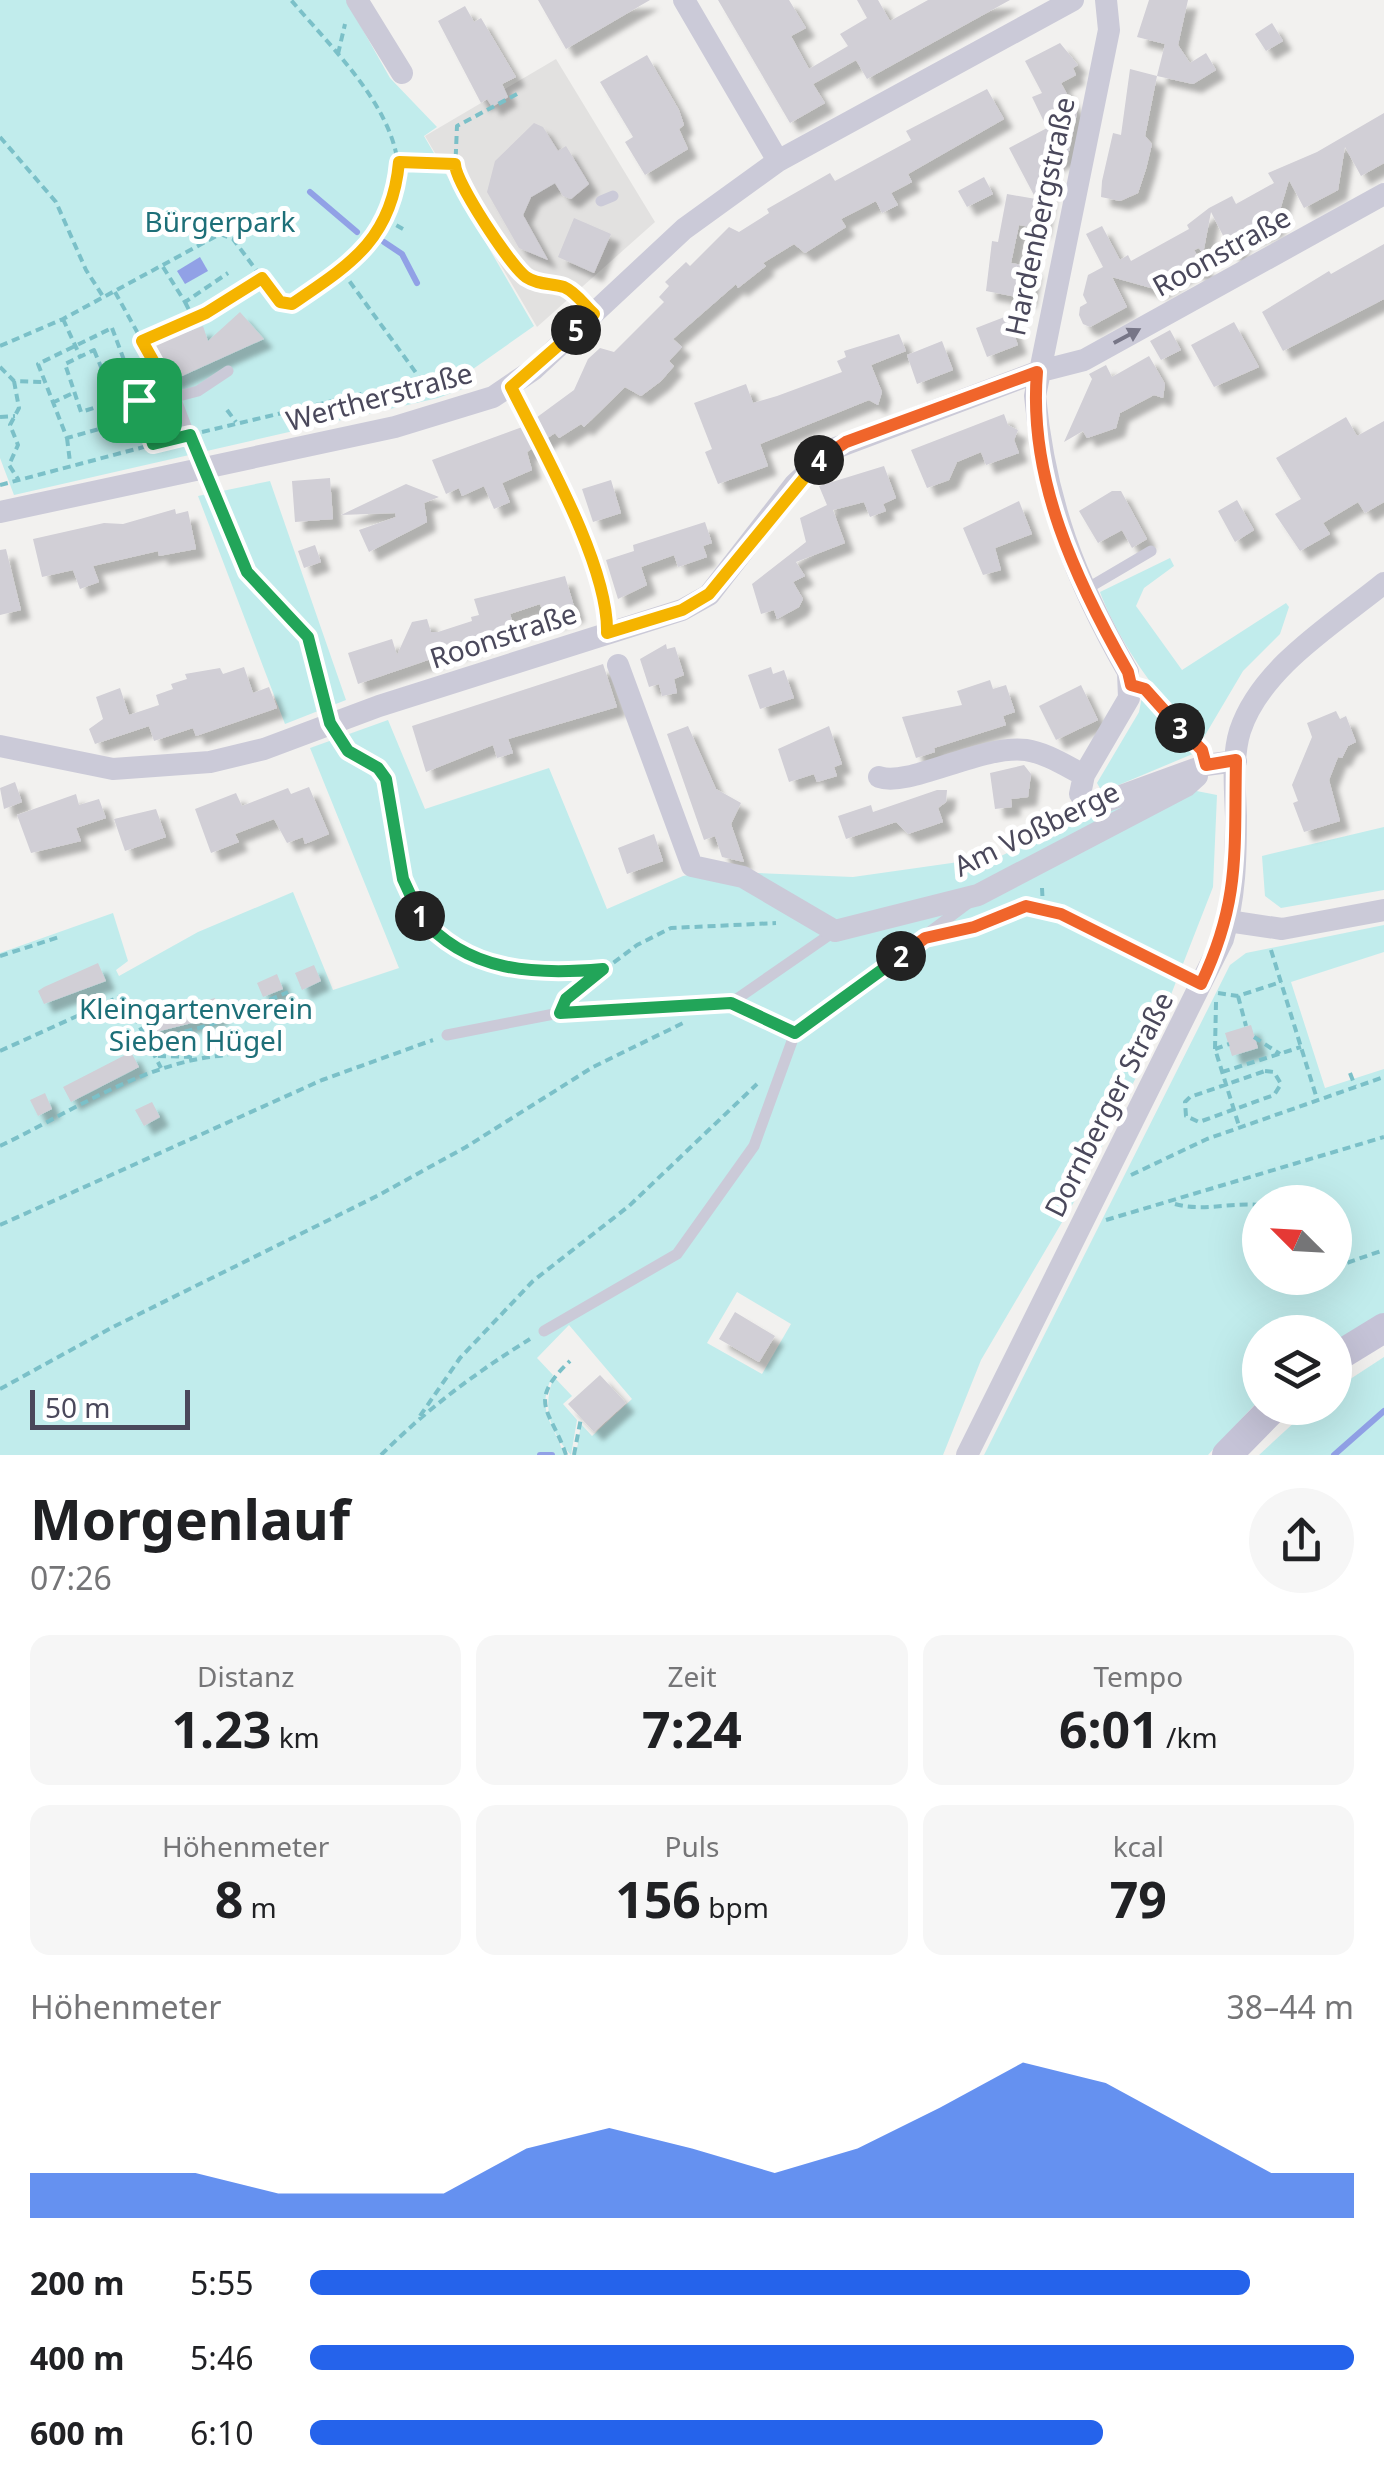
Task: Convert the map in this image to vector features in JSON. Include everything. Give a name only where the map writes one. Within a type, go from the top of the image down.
[{"type":"main road","points":[[1352,1348],[1384,1328]]},
{"type":"main road","points":[[1227,1455],[1256,1425]]},
{"type":"street","points":[[684,0],[778,160]]},
{"type":"street","name":"Wertherstraße","points":[[0,512],[395,427],[493,397],[511,387],[594,314],[684,229],[778,160],[1046,7],[1073,0]]},
{"type":"street","name":"Hardenbergstraße","points":[[1106,0],[1109,30],[1037,372],[1036,410],[1050,497],[1083,591],[1128,672],[1131,685]]},
{"type":"street","points":[[364,9],[402,73]]},
{"type":"street","name":"Roonstraße","points":[[0,746],[113,769],[158,768],[264,749],[330,723],[682,610],[709,594],[795,484],[833,450],[1037,372],[1084,360],[1384,194]]},
{"type":"street","name":"Dornberger Straße","points":[[967,1455],[1201,984],[1228,921],[1236,852],[1236,760],[1246,718],[1271,681],[1384,583]]},
{"type":"street","points":[[618,666],[692,866],[743,877],[835,931]]},
{"type":"street","points":[[1084,787],[1124,710],[1131,685]]},
{"type":"street","points":[[879,777],[898,780],[964,758],[1013,750],[1038,753],[1104,802],[1206,765],[1236,760]]},
{"type":"street","name":"Am Voßberge","points":[[835,931],[978,895],[1186,786],[1206,765]]},
{"type":"street","points":[[1228,921],[1282,929],[1384,910]]},
{"type":"lane","points":[[202,470],[175,397],[198,391],[228,371]]},
{"type":"lane","points":[[1083,591],[1151,551]]},
{"type":"lane","points":[[544,1330],[677,1254],[754,1146],[795,1033],[978,895]]},
{"type":"lane","points":[[447,1036],[560,1013],[703,1008],[731,1003],[835,931]]},
{"type":"lane","points":[[731,1003],[795,1033]]},
{"type":"path","points":[[0,346],[63,319],[220,234],[233,239],[280,302],[292,304],[362,254],[384,220],[399,162],[384,112],[292,0]]},
{"type":"path","points":[[338,54],[364,9]]},
{"type":"path","points":[[517,94],[457,126],[455,164],[467,198],[478,206],[518,270],[532,281],[567,288],[594,314]]},
{"type":"path","points":[[0,137],[56,202],[86,270],[104,298]]},
{"type":"path","points":[[399,162],[455,164]]},
{"type":"path","points":[[384,220],[403,229]]},
{"type":"path","points":[[163,268],[193,318]]},
{"type":"path","points":[[0,485],[70,464],[422,381],[342,270]]},
{"type":"path","points":[[185,302],[228,273]]},
{"type":"path","points":[[142,341],[193,318],[262,278]]},
{"type":"path","points":[[116,292],[169,389],[139,400]]},
{"type":"path","points":[[63,319],[81,356]]},
{"type":"path","points":[[70,464],[67,438],[38,364],[112,328],[153,444]]},
{"type":"path","points":[[94,350],[114,401],[81,412],[65,364],[81,356],[94,350]]},
{"type":"path","points":[[0,368],[14,381],[19,408],[10,425],[18,445],[10,465],[18,479]]},
{"type":"path","points":[[107,381],[130,372]]},
{"type":"path","points":[[14,381],[44,382]]},
{"type":"path","points":[[511,387],[573,510],[607,614],[607,633]]},
{"type":"path","points":[[52,402],[76,392]]},
{"type":"path","points":[[99,406],[105,427]]},
{"type":"path","points":[[227,410],[237,424]]},
{"type":"path","points":[[0,418],[15,416]]},
{"type":"path","points":[[67,438],[145,416]]},
{"type":"path","points":[[202,470],[247,572],[308,637],[330,723],[348,751],[378,768],[386,779],[394,841],[410,902],[436,934],[464,952],[507,969],[550,974],[603,969]]},
{"type":"path","points":[[1131,685],[1145,689],[1202,750],[1206,765]]},
{"type":"path","points":[[978,895],[1061,914],[1201,984]]},
{"type":"path","points":[[925,938],[974,927],[1026,906]]},
{"type":"path","points":[[560,1013],[566,999],[603,969],[637,945],[684,925],[782,924]]},
{"type":"path","points":[[0,956],[59,936]]},
{"type":"path","points":[[1271,949],[1317,1099]]},
{"type":"path","points":[[1239,1126],[1215,1049],[1216,992],[1238,996],[1281,982]]},
{"type":"path","points":[[147,1042],[213,1024],[288,992]]},
{"type":"path","points":[[1238,996],[1246,1026]]},
{"type":"path","points":[[0,1051],[119,997],[126,1000],[162,1069]]},
{"type":"path","points":[[0,1389],[176,1294],[379,1195],[466,1147],[592,1068],[690,1020],[703,1008]]},
{"type":"path","points":[[0,1225],[322,1080],[447,1036]]},
{"type":"path","points":[[1254,1037],[1280,1054]]},
{"type":"path","points":[[1215,1049],[1229,1044]]},
{"type":"path","points":[[1222,1072],[1300,1046]]},
{"type":"path","points":[[1240,1054],[1244,1065]]},
{"type":"path","points":[[158,1056],[228,1055]]},
{"type":"path","points":[[0,1146],[162,1069],[196,1057]]},
{"type":"path","points":[[420,1416],[460,1358],[533,1281],[629,1206],[782,1061]]},
{"type":"path","points":[[1265,1071],[1274,1072],[1281,1084],[1274,1095],[1200,1122],[1186,1116],[1184,1110],[1190,1097],[1226,1084],[1265,1071]]},
{"type":"path","points":[[1350,1073],[1354,1086]]},
{"type":"path","points":[[1108,1170],[1129,1175],[1239,1126],[1384,1077]]},
{"type":"path","points":[[1086,1212],[1109,1220],[1384,1137]]},
{"type":"path","points":[[1171,1203],[1190,1208],[1242,1203]]},
{"type":"path","points":[[1352,1261],[1384,1250]]},
{"type":"path","points":[[381,1455],[420,1416],[480,1369],[544,1330]]},
{"type":"path","points":[[566,1455],[544,1412],[544,1395],[554,1376],[570,1361]]},
{"type":"path","points":[[574,1455],[582,1418]]},
{"type":"shaded area","points":[[556,59],[655,222],[537,327],[425,136]]},
{"type":"green space","name":"Bürgerpark","points":[[0,0],[346,0],[390,78],[437,127],[424,136],[534,326],[473,369],[476,384],[438,398],[14,495],[0,458]]},
{"type":"green space","points":[[270,481],[346,700],[285,724],[198,496]]},
{"type":"green space","points":[[1170,558],[1174,566],[1144,588],[1136,606],[1182,670],[1286,603],[1289,607],[1280,634],[1243,671],[1204,737],[1173,710],[1143,672],[1100,592]]},
{"type":"green space","points":[[1143,692],[1195,753],[1102,792],[1097,783],[1139,712]]},
{"type":"green space","name":"Kleingartenverein Sieben Hügel","points":[[388,720],[425,809],[549,768],[607,909],[683,876],[711,871],[853,877],[1001,856],[1042,836],[1072,805],[1094,816],[1171,786],[1217,795],[1213,887],[1149,1051],[1078,1195],[981,1360],[943,1455],[576,1455],[581,1424],[592,1436],[632,1399],[569,1325],[537,1358],[553,1375],[546,1407],[564,1455],[0,1455],[0,953],[113,913],[128,961],[116,970],[119,976],[198,932],[293,892],[333,990],[399,968],[310,748]],"holes":[[[737,1292],[791,1324],[762,1374],[707,1343]]]},
{"type":"green space","points":[[1384,827],[1384,890],[1281,908],[1265,896],[1262,856]]},
{"type":"green space","points":[[1384,925],[1384,952],[1291,982],[1325,1088],[1384,1069],[1384,1313],[1352,1333],[1352,1315],[1242,1315],[1242,1418],[1208,1455],[984,1455],[1230,965],[1246,953]]},
{"type":"green space","points":[[1384,1357],[1384,1455],[1259,1455],[1292,1425],[1352,1425],[1352,1378]]},
{"type":"green space","points":[[554,1377],[572,1396],[563,1404],[577,1420],[571,1455],[558,1438],[548,1410]]},
{"type":"water","points":[[200,257],[208,271],[185,284],[177,271]]},
{"type":"building","points":[[538,0],[650,0],[566,49]]},
{"type":"building","points":[[718,0],[789,0],[806,28],[791,36],[809,69],[848,46],[840,34],[867,18],[857,0],[878,0],[890,21],[928,0],[1010,0],[867,79],[856,60],[813,84],[825,103],[790,123]]},
{"type":"building","points":[[1149,0],[1188,0],[1178,45],[1190,63],[1206,53],[1216,70],[1193,84],[1157,76],[1165,44],[1137,37]]},
{"type":"building","points":[[465,6],[474,22],[481,18],[516,77],[502,84],[508,97],[492,107],[487,99],[481,103],[438,21]]},
{"type":"building","points":[[1272,23],[1283,41],[1266,51],[1255,34]]},
{"type":"building","points":[[1060,43],[1078,65],[1073,68],[1076,75],[1061,83],[1077,113],[1068,156],[1042,168],[1049,182],[1041,229],[1019,225],[1011,263],[1033,267],[1027,299],[986,291],[992,241],[998,242],[1007,194],[1036,199],[1009,148],[1047,128],[1032,97],[1042,93],[1025,61]]},
{"type":"building","points":[[647,55],[679,110],[684,125],[679,129],[688,149],[645,175],[625,142],[633,137],[600,82]]},
{"type":"building","points":[[1130,69],[1157,76],[1145,136],[1152,144],[1138,193],[1120,201],[1101,197],[1102,181],[1113,133],[1121,135]]},
{"type":"building","points":[[987,89],[1004,119],[908,174],[912,182],[891,193],[898,205],[882,213],[876,201],[841,219],[846,227],[805,253],[794,244],[763,263],[766,266],[738,288],[736,284],[673,339],[682,347],[669,361],[674,366],[661,381],[641,396],[625,387],[584,427],[581,424],[559,438],[555,433],[527,452],[532,470],[502,483],[510,502],[494,509],[484,486],[462,496],[459,488],[446,494],[432,460],[525,426],[574,390],[588,359],[600,348],[614,352],[664,302],[659,297],[669,286],[665,282],[686,262],[690,266],[729,227],[739,232],[769,213],[767,209],[830,173],[835,181],[911,140],[906,131]]},
{"type":"building","points":[[1384,113],[1384,163],[1361,176],[1345,147],[1338,190],[1304,208],[1289,180],[1275,227],[1241,241],[1235,259],[1211,212],[1203,254],[1199,248],[1194,250],[1208,274],[1190,269],[1158,290],[1112,277],[1127,307],[1090,327],[1083,324],[1079,315],[1080,307],[1087,303],[1083,295],[1088,275],[1103,267],[1086,234],[1102,226],[1120,260],[1128,255],[1131,261],[1189,229],[1187,225],[1209,208],[1232,196],[1236,204],[1274,183],[1268,173],[1317,152]]},
{"type":"building","points":[[534,123],[543,127],[558,151],[566,146],[589,184],[571,199],[563,196],[555,183],[531,197],[523,215],[548,260],[519,248],[487,192],[495,161]]},
{"type":"building","points":[[984,177],[993,194],[967,207],[958,191]]},
{"type":"building","points":[[574,218],[611,234],[594,273],[558,257]]},
{"type":"building","points":[[1384,244],[1384,299],[1283,351],[1262,312],[1329,271],[1331,274]]},
{"type":"building","points":[[240,312],[264,339],[171,381],[155,344],[203,326],[208,341]]},
{"type":"building","points":[[1007,316],[1018,345],[987,357],[976,328]]},
{"type":"building","points":[[1234,322],[1259,367],[1214,387],[1191,345]]},
{"type":"building","points":[[1170,330],[1181,350],[1161,360],[1150,341]]},
{"type":"building","points":[[899,334],[906,351],[871,365],[882,392],[878,405],[869,400],[760,444],[768,466],[718,484],[705,452],[712,449],[694,403],[746,384],[753,403],[777,396],[842,372],[837,361],[846,357],[844,351]]},
{"type":"building","points":[[942,341],[953,370],[917,384],[907,355]]},
{"type":"building","points":[[1149,356],[1165,384],[1163,398],[1154,395],[1120,413],[1116,428],[1087,438],[1083,431],[1064,442],[1092,379],[1089,374],[1106,365],[1112,377]]},
{"type":"building","points":[[1004,414],[1008,425],[1018,430],[1014,440],[1019,453],[986,465],[981,452],[957,462],[949,480],[927,488],[911,450]]},
{"type":"building","points":[[1346,417],[1357,436],[1384,421],[1384,502],[1365,513],[1358,502],[1323,523],[1330,534],[1300,551],[1275,514],[1301,499],[1276,458]]},
{"type":"building","points":[[884,466],[896,498],[883,504],[886,511],[870,517],[864,502],[833,510],[845,543],[796,562],[805,576],[793,582],[803,599],[799,607],[777,619],[774,610],[761,614],[752,584],[806,542],[800,518],[827,505],[819,486]]},
{"type":"building","points":[[330,478],[333,519],[295,522],[292,481]]},
{"type":"building","points":[[611,480],[621,513],[593,522],[582,489]]},
{"type":"building","points":[[406,484],[439,497],[424,503],[427,522],[369,552],[359,530],[396,517],[395,513],[341,515]]},
{"type":"building","points":[[1112,491],[1121,491],[1147,539],[1132,548],[1122,530],[1098,543],[1079,511]]},
{"type":"building","points":[[1237,500],[1254,530],[1235,542],[1218,511]]},
{"type":"building","points":[[1019,501],[1032,534],[995,548],[1001,570],[983,575],[963,528]]},
{"type":"building","points":[[175,509],[176,514],[188,511],[196,549],[159,556],[158,551],[93,566],[99,582],[80,589],[73,570],[42,577],[33,539],[104,523],[123,524]]},
{"type":"building","points":[[705,522],[712,543],[703,546],[707,557],[678,567],[674,555],[641,567],[647,585],[618,599],[606,560],[634,551],[633,545]]},
{"type":"building","points":[[315,545],[321,562],[304,568],[298,551]]},
{"type":"building","points":[[6,549],[21,610],[0,615],[0,550]]},
{"type":"building","points":[[565,576],[576,613],[546,622],[540,604],[510,614],[514,627],[500,632],[501,635],[358,684],[348,653],[392,639],[397,655],[412,622],[427,619],[431,632],[438,632],[479,615],[474,599]]},
{"type":"building","points":[[666,644],[667,649],[675,647],[684,675],[674,679],[677,693],[662,696],[659,684],[649,687],[640,659]]},
{"type":"building","points":[[603,664],[617,707],[508,739],[513,753],[497,758],[493,745],[426,772],[412,726]]},
{"type":"building","points":[[244,667],[253,693],[269,687],[277,708],[196,736],[193,728],[154,741],[149,726],[95,744],[89,729],[103,719],[96,697],[120,688],[129,715],[159,705],[156,695],[187,679],[185,674],[220,668],[223,674]]},
{"type":"building","points":[[771,667],[773,674],[784,670],[794,698],[760,709],[748,675]]},
{"type":"building","points":[[990,680],[993,689],[1006,685],[1015,712],[1003,716],[1006,725],[934,748],[935,752],[916,758],[902,717],[962,705],[957,691]]},
{"type":"building","points":[[1081,685],[1098,720],[1056,740],[1039,706]]},
{"type":"building","points":[[1336,711],[1340,719],[1346,716],[1356,742],[1348,746],[1342,758],[1338,757],[1329,780],[1340,821],[1304,832],[1293,803],[1298,801],[1292,785],[1312,737],[1307,723]]},
{"type":"building","points":[[688,726],[716,789],[741,803],[731,824],[744,862],[722,857],[715,836],[704,840],[667,734]]},
{"type":"building","points":[[829,726],[842,764],[834,767],[837,776],[817,782],[814,774],[789,782],[778,749]]},
{"type":"building","points":[[1024,765],[1031,774],[1028,797],[1011,799],[1012,807],[995,809],[990,773]]},
{"type":"building","points":[[15,782],[22,802],[4,809],[0,788]]},
{"type":"building","points":[[309,787],[329,834],[305,844],[303,837],[287,843],[274,819],[235,834],[239,842],[211,853],[195,809],[236,793],[242,806],[288,788],[291,794]]},
{"type":"building","points":[[947,790],[946,802],[938,808],[943,822],[908,834],[896,822],[846,839],[838,816],[871,805],[873,812]]},
{"type":"building","points":[[76,794],[79,805],[99,799],[106,818],[76,828],[81,841],[31,853],[17,815]]},
{"type":"building","points":[[156,809],[166,837],[125,851],[114,819]]},
{"type":"building","points":[[654,834],[663,861],[627,874],[618,848]]},
{"type":"building","points":[[98,963],[106,981],[44,1004],[38,991]]},
{"type":"building","points":[[314,965],[321,981],[302,990],[295,973]]},
{"type":"building","points":[[277,974],[283,989],[263,997],[257,983]]},
{"type":"building","points":[[215,998],[220,1016],[152,1033],[148,1021],[153,1016]]},
{"type":"building","points":[[1251,1025],[1258,1048],[1232,1056],[1225,1033]]},
{"type":"building","points":[[131,1052],[139,1067],[71,1102],[63,1087]]},
{"type":"building","points":[[45,1093],[52,1109],[38,1116],[30,1100]]},
{"type":"building","points":[[152,1102],[160,1117],[144,1126],[135,1110]]},
{"type":"building","points":[[735,1312],[775,1336],[759,1362],[719,1339]]},
{"type":"building","points":[[600,1375],[626,1403],[594,1432],[568,1404]]},
{"type":"waterway","points":[[310,192],[357,232]]},
{"type":"waterway","points":[[384,242],[402,254],[417,283]]},
{"type":"waterway","points":[[1334,1455],[1384,1411]]},
{"type":"waterway","points":[[540,1455],[552,1455]]},
{"type":"route","points":[[399,162],[455,164],[455,174],[467,198],[478,206],[518,270],[532,281],[567,288],[594,314],[511,387],[573,510],[607,614],[607,633],[682,610],[709,594],[734,568],[795,484],[818,461],[846,442],[1037,372],[1035,396],[1050,497],[1092,610],[1128,672],[1131,685],[1145,689],[1202,750],[1206,765],[1236,760],[1232,902],[1223,938],[1201,984],[1061,914],[1026,906],[974,927],[925,938],[795,1033],[731,1003],[703,1008],[560,1013],[566,999],[603,969],[550,974],[507,969],[464,952],[422,920],[410,902],[403,879],[386,779],[378,768],[348,751],[330,723],[308,637],[247,572],[190,435],[153,444],[139,400],[169,389],[142,341],[206,313],[262,278],[280,302],[292,304],[362,254],[390,211],[399,162]]}]
